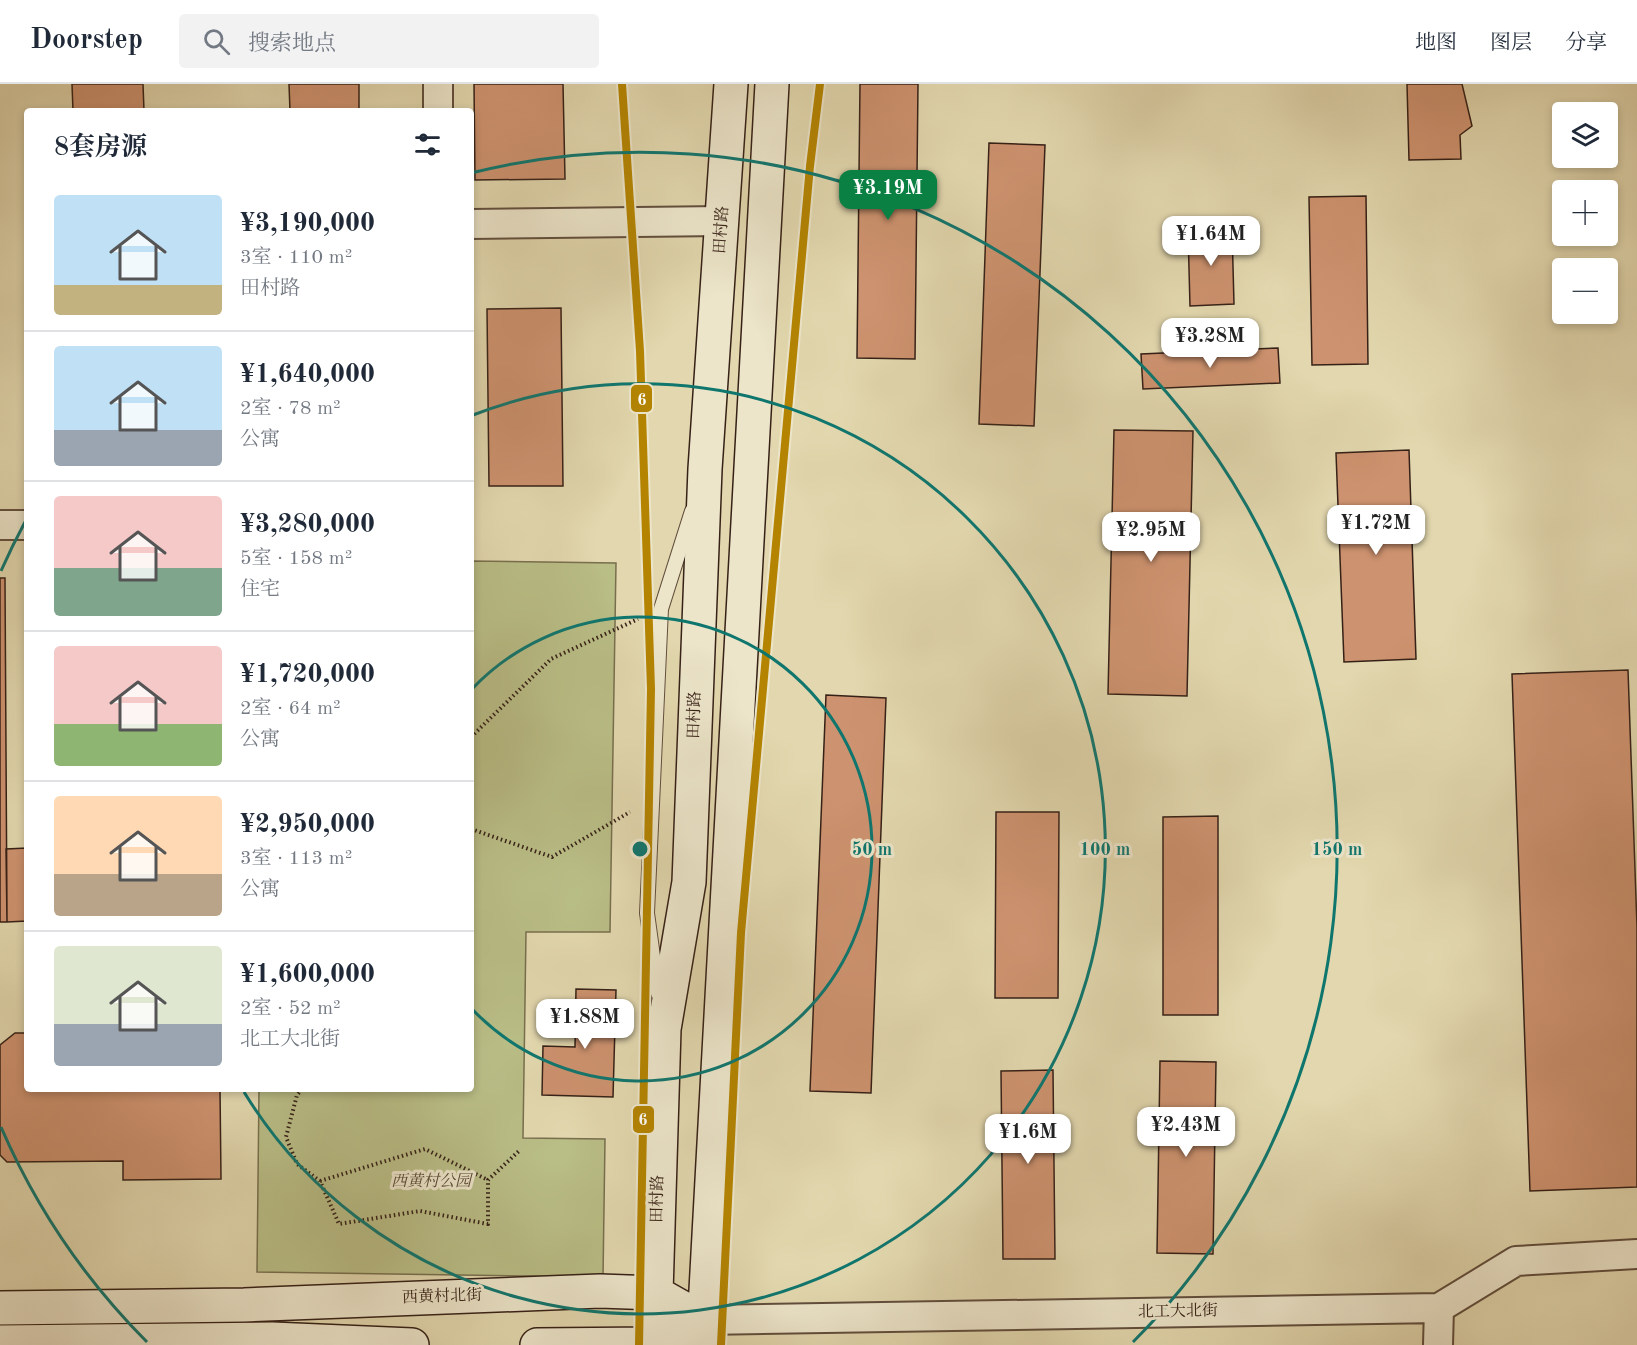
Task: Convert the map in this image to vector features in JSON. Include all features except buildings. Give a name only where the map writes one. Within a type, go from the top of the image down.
[{"type":"main road","name":"田村路","points":[[652,1344],[656,1293],[664,1029],[689,882],[705,469],[723,221],[730,84]]},
{"type":"main road","points":[[537,1345],[652,1344],[704,1332],[772,84]]},
{"type":"main road","name":"西黄村北街","points":[[0,1308],[244,1305],[600,1291],[656,1293],[704,1332]]},
{"type":"main road","points":[[0,1342],[272,1339],[412,1345]]},
{"type":"street","points":[[438,84],[438,108]]},
{"type":"street","points":[[474,224],[723,221]]},
{"type":"street","points":[[0,525],[24,525]]},
{"type":"street","points":[[1438,1345],[1439,1308],[1516,1261],[1637,1254]]},
{"type":"street","name":"北工大北街","points":[[704,1332],[1439,1308]]},
{"type":"lane","points":[[664,1029],[647,913],[661,609],[705,469]]},
{"type":"path","points":[[474,734],[551,659],[661,609]]},
{"type":"path","points":[[474,830],[552,857],[651,800]]},
{"type":"path","points":[[300,1092],[286,1137],[297,1164],[320,1181],[339,1224],[420,1211],[488,1224],[488,1180],[520,1150]]},
{"type":"path","points":[[320,1181],[425,1149],[488,1180]]},
{"type":"green space","name":"西黄村公园","points":[[474,561],[616,563],[610,932],[526,932],[523,1138],[605,1139],[603,1277],[257,1272],[259,1092],[474,1092]]},
{"type":"transit line","name":"6","points":[[622,84],[640,351],[651,689],[639,1345]]},
{"type":"transit line","name":"6","points":[[721,1345],[741,933],[810,166],[820,84]]}]
